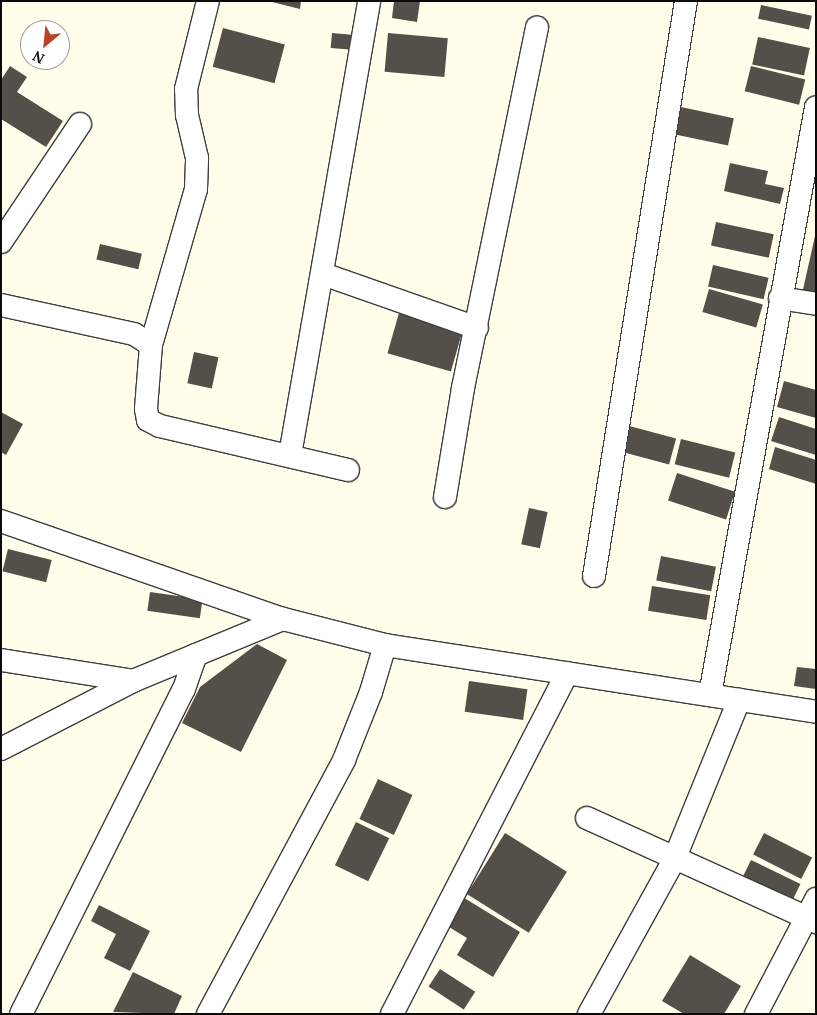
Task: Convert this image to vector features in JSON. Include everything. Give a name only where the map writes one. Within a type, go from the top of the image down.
[{"type":"street","points":[[208,1],[186,89],[187,115],[197,158],[196,189],[151,345],[146,409],[148,420],[160,426],[348,470]]},
{"type":"street","points":[[290,455],[369,1]]},
{"type":"street","points":[[594,576],[686,1]]},
{"type":"street","points":[[445,497],[476,328],[536,28]]},
{"type":"street","points":[[710,695],[780,298],[816,107]]},
{"type":"street","points":[[1,242],[80,124]]},
{"type":"street","points":[[323,274],[476,328]]},
{"type":"street","points":[[780,298],[816,304]]},
{"type":"street","points":[[1,305],[134,334],[151,345]]},
{"type":"street","points":[[1,521],[283,618],[385,645],[816,712]]},
{"type":"street","points":[[1,749],[134,681],[283,618]]},
{"type":"street","points":[[208,1014],[344,760],[371,692],[385,645]]},
{"type":"street","points":[[22,1014],[184,690],[196,655]]},
{"type":"street","points":[[1,660],[134,681]]},
{"type":"street","points":[[392,1014],[567,673]]},
{"type":"street","points":[[589,1014],[674,860],[739,700]]},
{"type":"street","points":[[587,818],[674,860],[813,913],[756,1014]]},
{"type":"building","points":[[268,1],[301,1],[300,9]]},
{"type":"building","points":[[394,1],[420,1],[417,22],[392,18]]},
{"type":"building","points":[[761,5],[812,16],[809,30],[758,19]]},
{"type":"building","points":[[223,28],[285,45],[274,83],[213,67]]},
{"type":"building","points":[[332,33],[357,35],[356,50],[331,48]]},
{"type":"building","points":[[388,33],[448,38],[444,77],[385,72]]},
{"type":"building","points":[[758,37],[810,48],[804,75],[752,64]]},
{"type":"building","points":[[10,66],[27,77],[17,92],[63,121],[46,147],[1,119],[1,80]]},
{"type":"building","points":[[751,66],[805,80],[799,105],[745,91]]},
{"type":"building","points":[[681,107],[734,118],[728,146],[675,134]]},
{"type":"building","points":[[730,163],[768,171],[765,184],[784,188],[780,204],[724,191]]},
{"type":"building","points":[[716,222],[774,234],[769,258],[711,245]]},
{"type":"building","points":[[816,236],[816,297],[802,294]]},
{"type":"building","points":[[100,244],[142,254],[138,269],[96,260]]},
{"type":"building","points":[[713,265],[769,278],[764,299],[708,286]]},
{"type":"building","points":[[709,289],[763,304],[756,328],[702,312]]},
{"type":"building","points":[[399,313],[462,331],[451,372],[387,353]]},
{"type":"building","points":[[194,352],[218,357],[212,388],[187,383]]},
{"type":"building","points":[[784,381],[816,390],[816,418],[777,407]]},
{"type":"building","points":[[1,412],[23,424],[6,455],[1,452]]},
{"type":"building","points":[[779,417],[816,429],[816,455],[771,441]]},
{"type":"building","points":[[622,424],[676,438],[669,465],[615,450]]},
{"type":"building","points":[[681,439],[735,453],[729,478],[675,464]]},
{"type":"building","points":[[775,447],[816,460],[816,484],[769,469]]},
{"type":"building","points":[[677,473],[735,492],[726,519],[668,501]]},
{"type":"building","points":[[529,508],[548,512],[540,548],[521,544]]},
{"type":"building","points":[[8,549],[52,560],[46,582],[2,571]]},
{"type":"building","points":[[661,556],[716,567],[711,591],[656,581]]},
{"type":"building","points":[[652,586],[710,595],[706,620],[648,611]]},
{"type":"building","points":[[150,592],[202,599],[200,618],[147,611]]},
{"type":"building","points":[[257,644],[287,660],[241,752],[182,723],[200,687]]},
{"type":"building","points":[[797,667],[816,669],[816,689],[794,686]]},
{"type":"building","points":[[469,681],[527,689],[523,720],[465,712]]},
{"type":"building","points":[[378,779],[412,795],[394,835],[359,819]]},
{"type":"building","points":[[356,822],[389,838],[368,881],[335,865]]},
{"type":"building","points":[[505,833],[567,872],[529,933],[467,894]]},
{"type":"building","points":[[764,833],[812,858],[801,879],[753,854]]},
{"type":"building","points":[[751,860],[800,884],[790,906],[740,882]]},
{"type":"building","points":[[461,896],[520,932],[493,977],[457,955],[467,938],[444,924]]},
{"type":"building","points":[[99,905],[150,931],[130,971],[104,958],[116,934],[91,921]]},
{"type":"building","points":[[690,955],[741,986],[724,1014],[684,1014],[662,1001]]},
{"type":"building","points":[[440,969],[475,992],[464,1009],[429,987]]},
{"type":"building","points":[[133,972],[182,996],[174,1014],[113,1012]]}]
